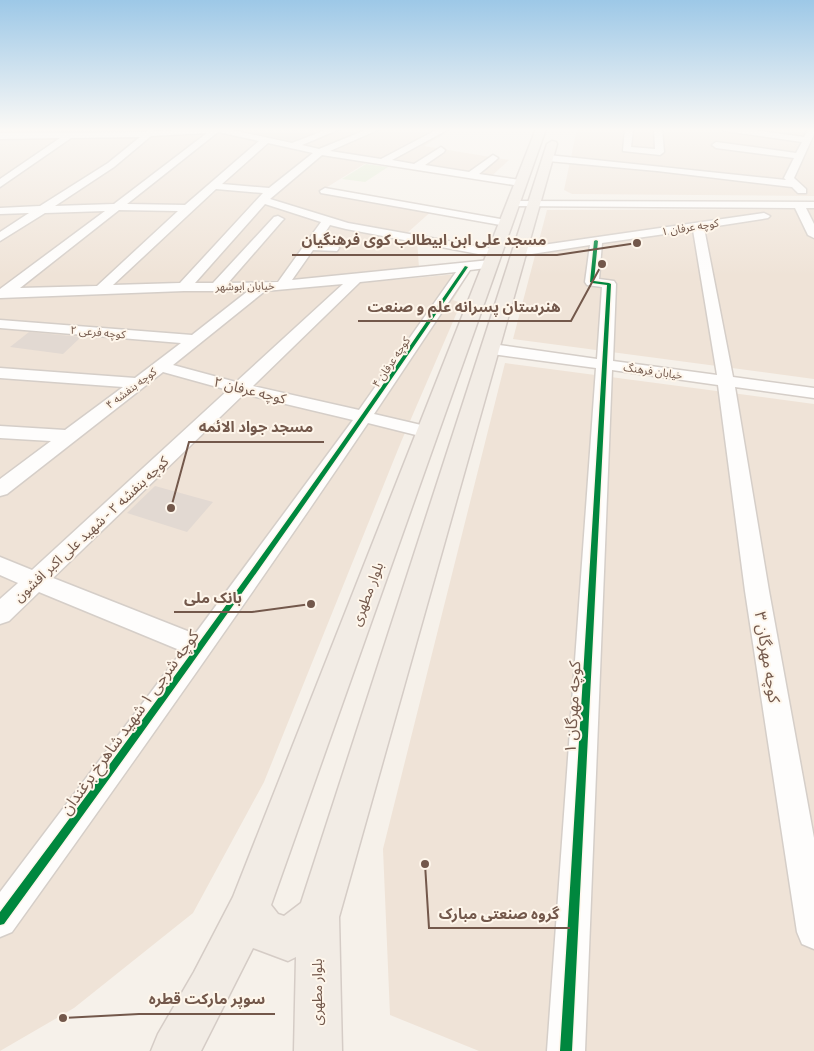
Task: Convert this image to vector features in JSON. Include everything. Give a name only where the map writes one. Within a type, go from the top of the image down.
[{"type":"main road","name":"بلوار مطهری","points":[[520,202],[527,178]]},
{"type":"main road","name":"بلوار مطهری","points":[[176,1051],[210,988],[248,910],[492,259],[520,202],[535,178]]},
{"type":"main road","name":"بلوار مطهری","points":[[318,1051],[318,917],[492,349],[492,259]]},
{"type":"main road","points":[[248,910],[264,931],[288,939],[318,917]]},
{"type":"street","points":[[0,237],[91,178]]},
{"type":"street","points":[[2,295],[154,178]]},
{"type":"street","points":[[100,290],[223,178]]},
{"type":"street","points":[[184,287],[262,200],[287,178]]},
{"type":"street","points":[[474,178],[520,202]]},
{"type":"street","points":[[716,178],[718,197],[730,220]]},
{"type":"street","points":[[775,178],[794,184]]},
{"type":"street","points":[[789,178],[814,201]]},
{"type":"street","points":[[214,186],[271,191]]},
{"type":"street","points":[[325,191],[520,202],[673,202],[718,197],[814,201]]},
{"type":"street","points":[[718,197],[800,208],[814,201]]},
{"type":"street","points":[[262,200],[346,226],[492,259]]},
{"type":"street","points":[[0,211],[117,207],[188,208]]},
{"type":"street","points":[[800,208],[814,235]]},
{"type":"street","name":"کوچه عرفان ۱","points":[[492,259],[800,208]]},
{"type":"street","points":[[218,286],[278,219]]},
{"type":"street","points":[[282,285],[328,220]]},
{"type":"street","name":"کوچه مهرگان ۳","points":[[698,226],[726,381],[757,591],[814,932]]},
{"type":"street","name":"کوچه مهرگان ۱","points":[[566,1051],[610,284],[592,282],[596,241]]},
{"type":"street","points":[[308,246],[334,248]]},
{"type":"street","name":"خیابان ابوشهر","points":[[2,295],[184,287],[261,287],[356,279],[492,259]]},
{"type":"street","name":"کوچه عرفان ۴","points":[[365,417],[492,259]]},
{"type":"street","name":"کوچه بنفشه ۲ - شهید علی اکبر افشون","points":[[0,614],[356,279]]},
{"type":"street","name":"کوچه بنفشه ۴","points":[[0,489],[195,340],[261,287]]},
{"type":"street","name":"کوچه فرعی ۲","points":[[0,324],[195,340]]},
{"type":"street","name":"خیابان فرهنگ","points":[[492,349],[814,393]]},
{"type":"street","name":"کوچه عرفان ۲","points":[[160,366],[240,388],[428,432]]},
{"type":"street","points":[[0,373],[138,382]]},
{"type":"street","name":"کوچه شرجی ۱ شهید شاهرخ برغندان","points":[[0,920],[201,648],[365,417]]},
{"type":"street","points":[[0,432],[69,436]]},
{"type":"street","points":[[0,566],[201,648]]},
{"type":"shaded area","points":[[0,178],[342,178],[324,189],[435,208],[406,234],[417,239],[419,268],[284,280],[0,289]]},
{"type":"shaded area","points":[[466,178],[489,178],[486,181]]},
{"type":"shaded area","points":[[567,178],[814,178],[814,196],[572,194],[564,190]]},
{"type":"shaded area","points":[[814,209],[814,379],[513,339],[547,210]]},
{"type":"shaded area","points":[[469,273],[453,300],[461,303],[401,442],[264,782],[193,913],[74,1008],[0,1051],[0,297],[200,289],[260,292]]},
{"type":"shaded area","points":[[505,363],[814,404],[814,1051],[479,1051],[390,1015],[383,849]]},
{"type":"green space","points":[[344,178],[371,178],[365,182],[342,179]]},
{"type":"building","points":[[29,332],[81,337],[63,354],[10,347]]},
{"type":"building","points":[[155,486],[213,502],[187,532],[127,513]]},
{"type":"cycle path","points":[[566,1051],[609,284],[592,282],[596,241]]},
{"type":"cycle path","points":[[0,920],[237,596],[353,432],[466,267]]},
{"type":"place","name":"مسجد علی ابن ابیطالب کوی فرهنگیان","points":[[637,243]]},
{"type":"place","name":"هنرستان پسرانه علم و صنعت","points":[[602,264]]},
{"type":"place","name":"مسجد جواد الائمه","points":[[171,508]]},
{"type":"place","name":"بانک ملی","points":[[311,604]]},
{"type":"place","name":"گروه صنعتی مبارک","points":[[425,864]]},
{"type":"place","name":"سوپر مارکت قطره","points":[[63,1018]]}]
